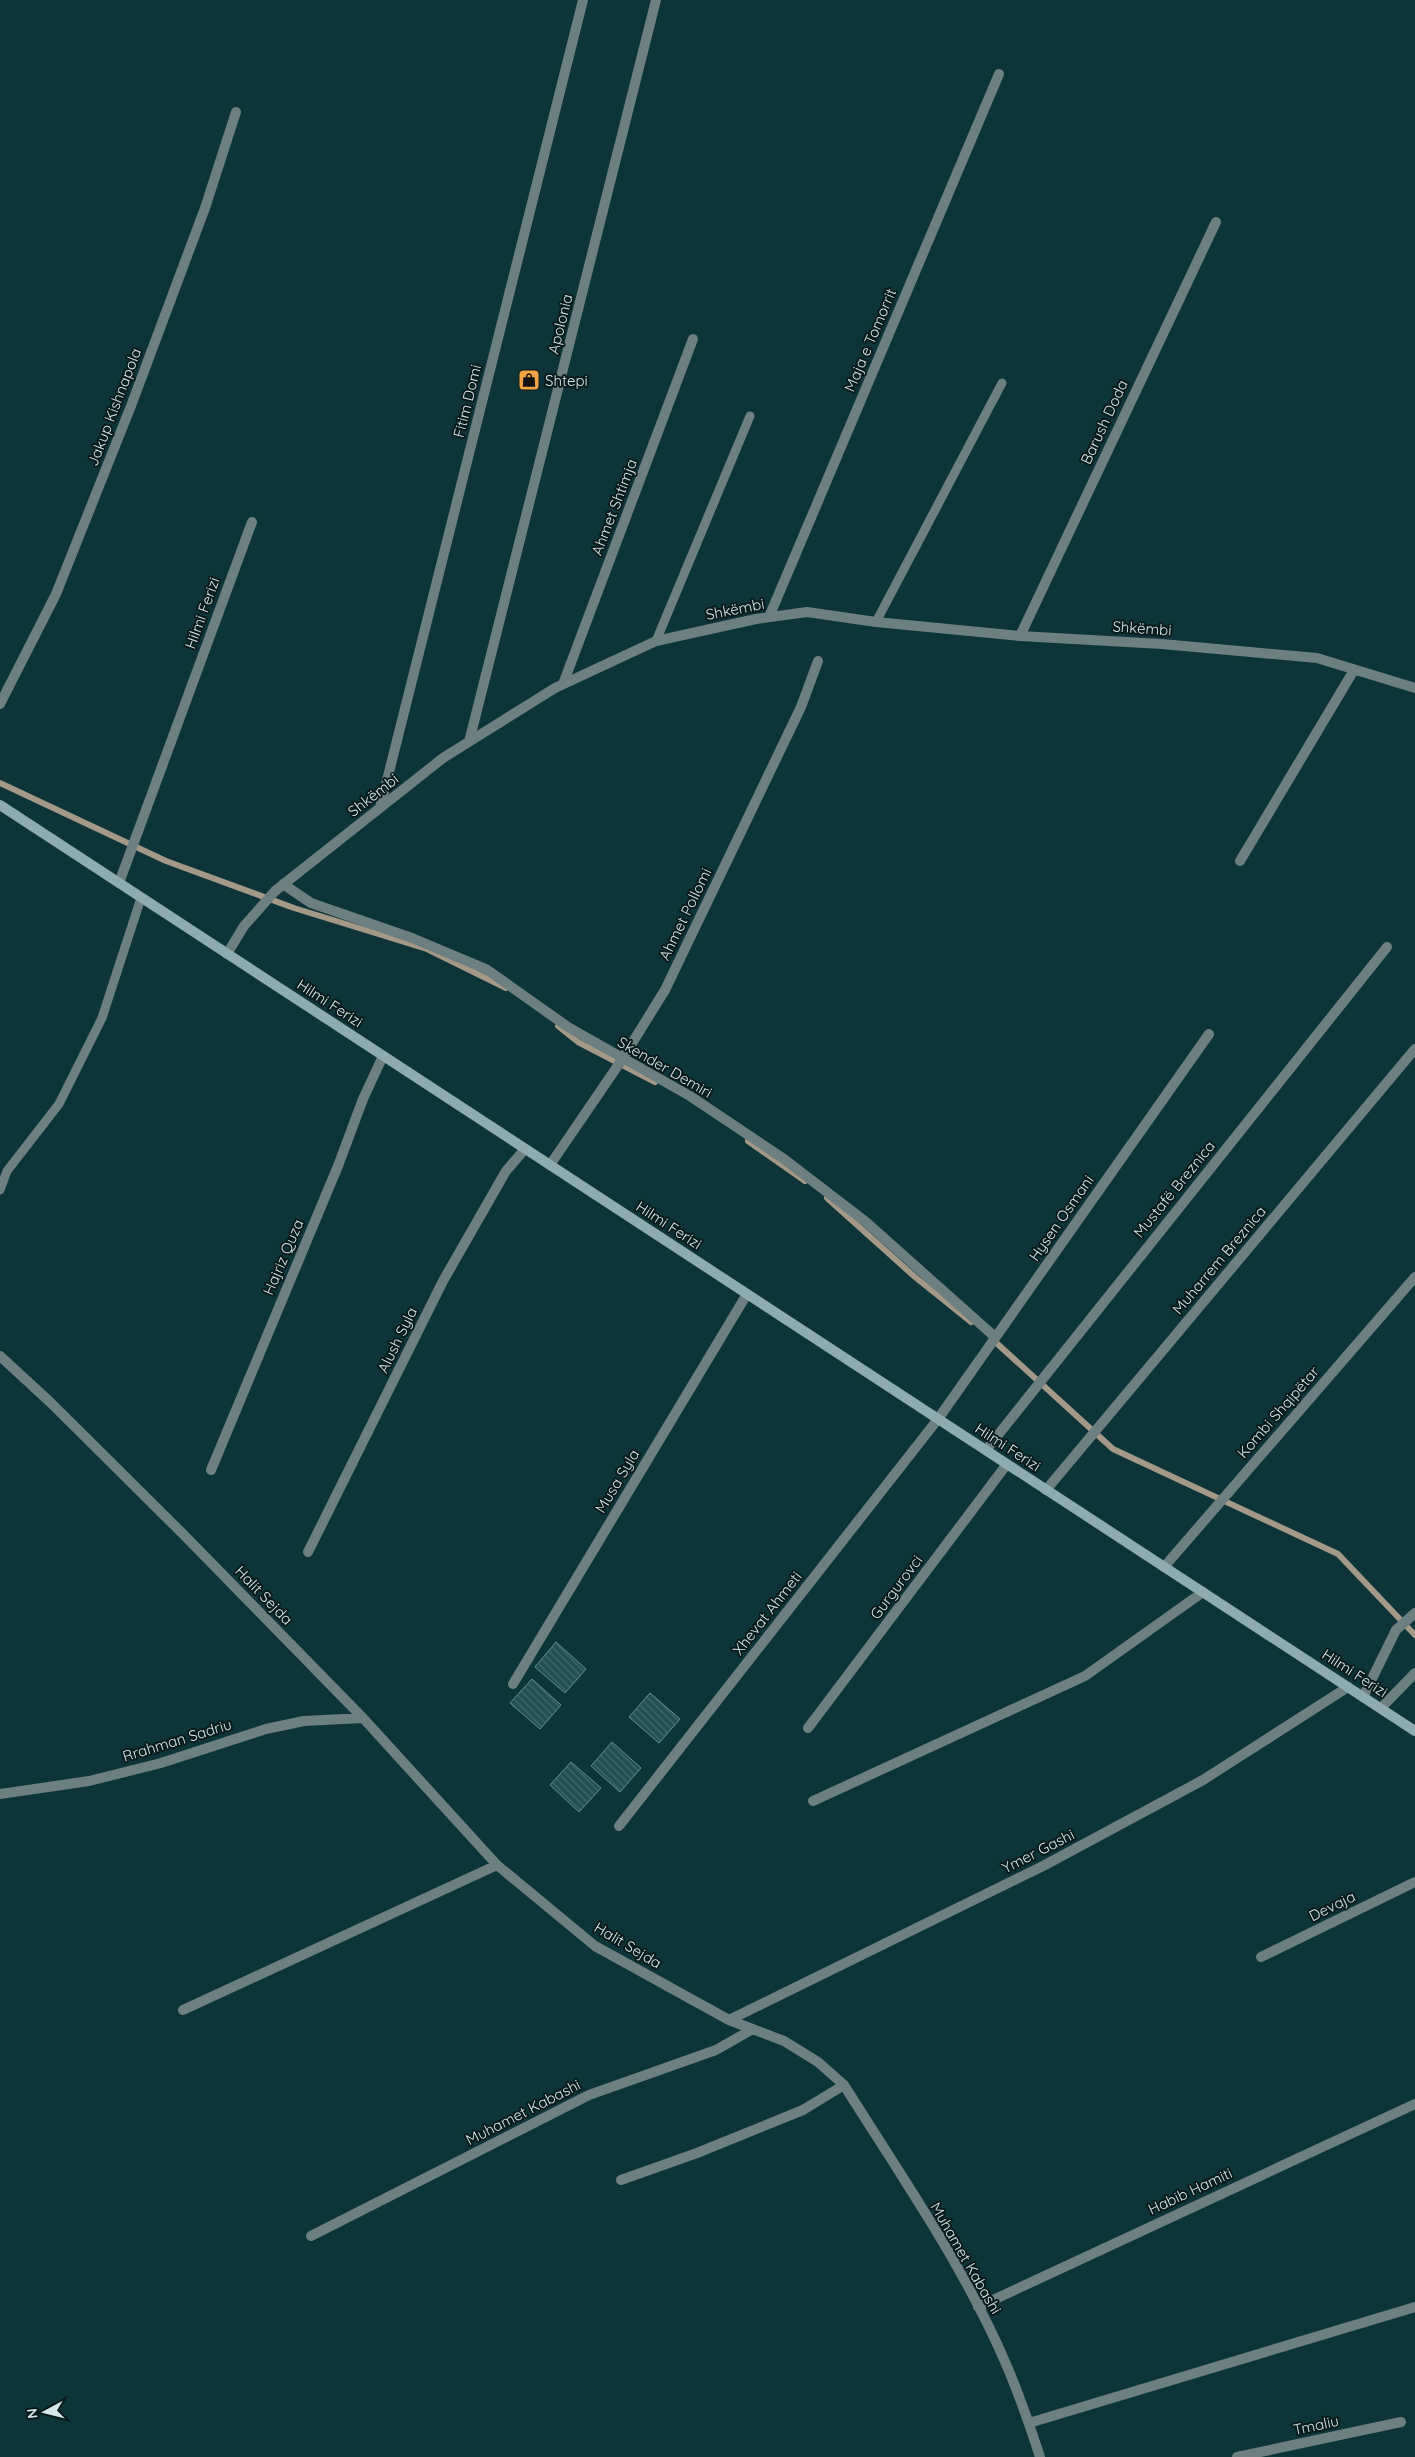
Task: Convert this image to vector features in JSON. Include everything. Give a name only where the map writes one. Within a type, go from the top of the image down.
[{"type":"street","name":"Fitim Domi","points":[[380,808],[583,0]]},
{"type":"street","name":"Apolonia","points":[[469,742],[656,0]]},
{"type":"street","name":"Maja e Tomorrit","points":[[769,617],[999,74]]},
{"type":"street","name":"Jakup Kishnapola","points":[[0,704],[63,576],[205,208],[236,112]]},
{"type":"street","name":"Barush Doda","points":[[1020,636],[1216,222]]},
{"type":"street","name":"Ahmet Shtimja","points":[[563,684],[693,339]]},
{"type":"street","name":"Hilmi Ferizi","points":[[119,883],[252,522]]},
{"type":"street","name":"Shkëmbi","points":[[227,954],[244,926],[275,891],[443,758],[563,684],[656,641],[769,617],[807,612],[876,622],[1020,636],[1162,644],[1317,658],[1415,688]]},
{"type":"street","name":"Ahmet Pollomi","points":[[550,1165],[612,1074],[665,990],[801,707],[818,661]]},
{"type":"street","points":[[1240,861],[1354,670]]},
{"type":"street","name":"Hilmi Ferizi","points":[[0,806],[1415,1731]]},
{"type":"street","name":"Skender Demiri","points":[[283,884],[311,903],[412,938],[486,969],[568,1027],[621,1060],[690,1096],[784,1159],[866,1222],[995,1337]]},
{"type":"street","name":"Mustafë Breznica","points":[[986,1450],[1387,947]]},
{"type":"street","name":"Hysen Osmani","points":[[938,1419],[1209,1034]]},
{"type":"street","name":"Muharrem Breznica","points":[[1046,1490],[1415,1049]]},
{"type":"street","name":"Hajriz Quza","points":[[211,1470],[338,1166],[363,1099],[383,1056]]},
{"type":"street","name":"Alush Syla","points":[[308,1552],[444,1280],[506,1171],[525,1149]]},
{"type":"street","name":"Kombi Shqipëtar","points":[[1164,1567],[1415,1277]]},
{"type":"street","name":"Musa Syla","points":[[513,1684],[747,1294]]},
{"type":"street","name":"Halit Sejda","points":[[0,1356],[50,1402],[176,1527],[363,1718],[497,1865],[595,1946],[729,2020]]},
{"type":"street","name":"Xhevat Ahmeti","points":[[619,1826],[938,1419]]},
{"type":"street","name":"Gurgurovci","points":[[808,1728],[1007,1464]]},
{"type":"street","points":[[813,1801],[1086,1676],[1203,1592]]},
{"type":"street","points":[[1363,1697],[1396,1630],[1414,1613]]},
{"type":"street","points":[[1380,1708],[1415,1673]]},
{"type":"street","name":"Ymer Gashi","points":[[729,2020],[1042,1866],[1203,1780],[1348,1687]]},
{"type":"street","name":"Rrahman Sadriu","points":[[0,1794],[89,1781],[161,1763],[266,1729],[304,1722],[363,1718]]},
{"type":"street","points":[[183,2010],[497,1865]]},
{"type":"street","name":"Devaja","points":[[1261,1957],[1415,1882]]},
{"type":"street","name":"Muhamet Kabashi","points":[[729,2020],[784,2042],[818,2062],[844,2085],[941,2242],[978,2307],[1006,2364],[1040,2457]]},
{"type":"street","name":"Muhamet Kabashi","points":[[312,2236],[589,2095],[716,2050],[753,2029]]},
{"type":"street","points":[[621,2180],[697,2153],[803,2110],[844,2085]]},
{"type":"street","name":"Habib Hamiti","points":[[978,2307],[1415,2104]]},
{"type":"street","points":[[1029,2423],[1415,2307]]},
{"type":"street","name":"Tmaliu","points":[[1237,2457],[1401,2422]]},
{"type":"lane","points":[[876,622],[1002,383]]},
{"type":"lane","points":[[656,641],[750,416]]},
{"type":"lane","points":[[0,1190],[7,1171],[59,1104],[102,1018],[142,898]]},
{"type":"building","points":[[556,1642],[586,1669],[565,1693],[535,1667]]},
{"type":"building","points":[[532,1679],[561,1705],[540,1729],[510,1703]]},
{"type":"building","points":[[650,1693],[680,1719],[659,1743],[629,1717]]},
{"type":"building","points":[[612,1742],[641,1768],[620,1792],[591,1766]]},
{"type":"building","points":[[571,1762],[601,1788],[579,1812],[550,1785]]},
{"type":"waterway","points":[[0,783],[166,861],[294,908],[427,949],[506,988]]},
{"type":"waterway","points":[[558,1026],[578,1042],[655,1082]]},
{"type":"waterway","points":[[748,1141],[805,1181]]},
{"type":"waterway","points":[[827,1198],[915,1277],[971,1322]]},
{"type":"waterway","points":[[992,1339],[1113,1449],[1338,1554],[1415,1635]]},
{"type":"place","name":"Shtepi","points":[[529,380]]}]
